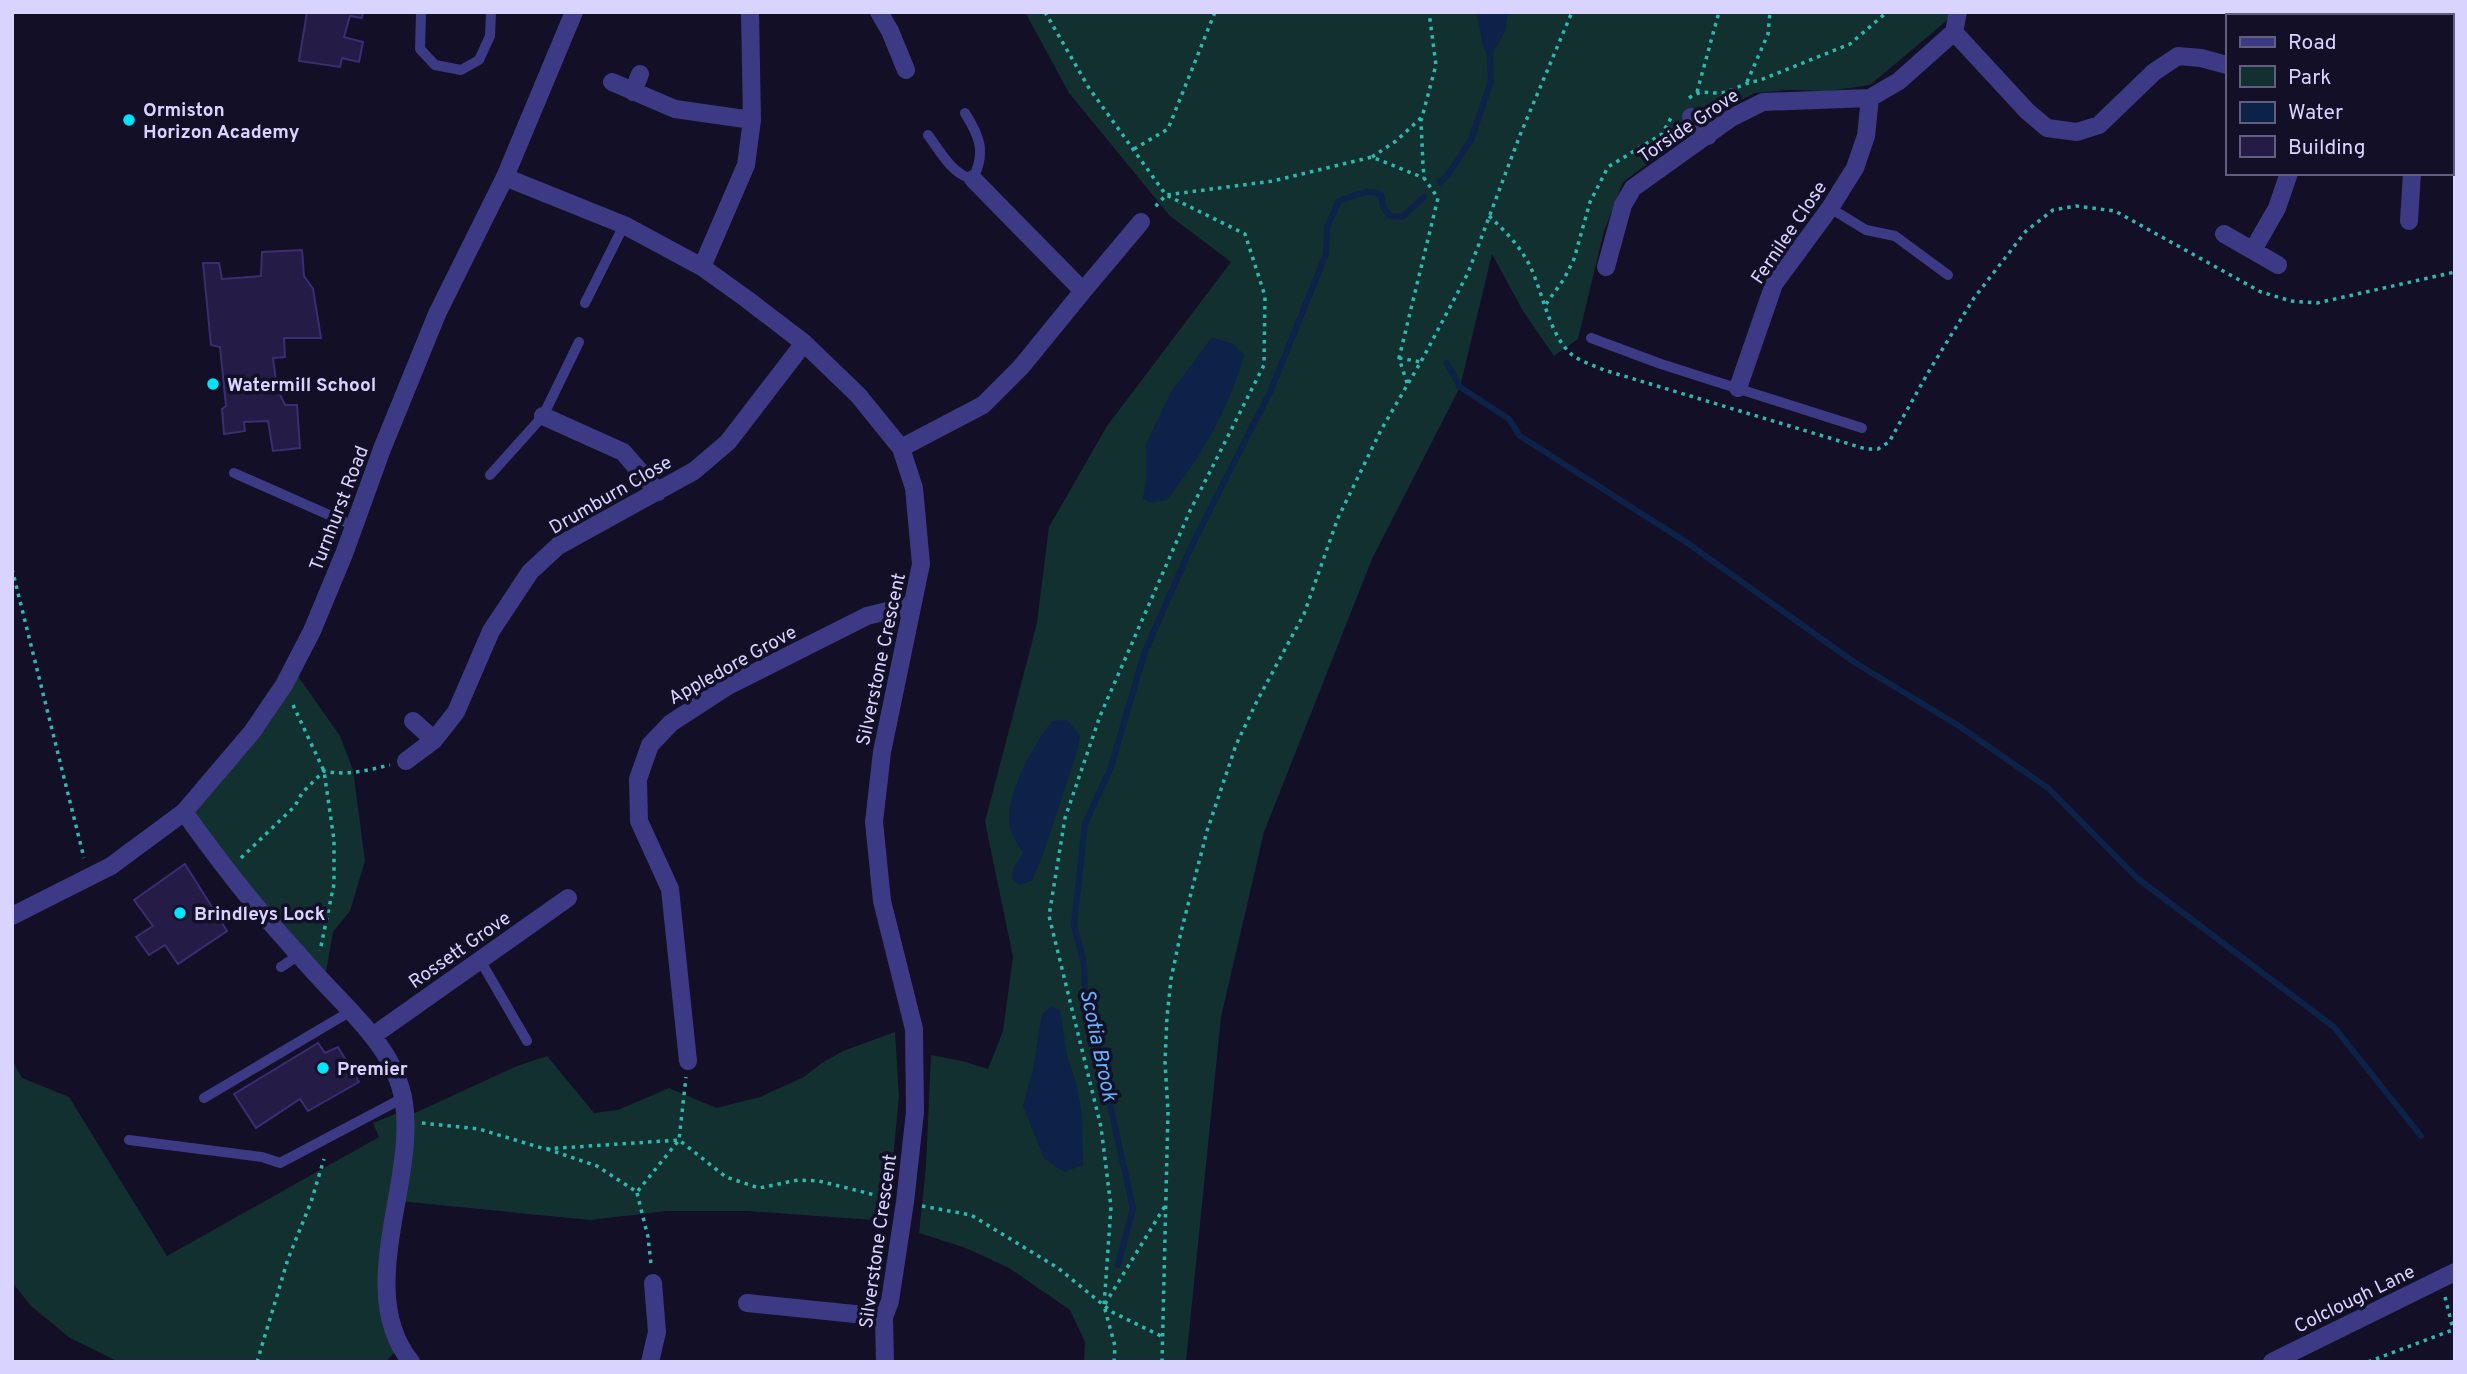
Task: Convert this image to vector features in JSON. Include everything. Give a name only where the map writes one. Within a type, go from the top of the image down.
[{"type":"street","name":"Turnhurst Road","points":[[12,916],[111,866],[184,812],[252,732],[284,685],[312,631],[382,449],[438,314],[505,177],[574,12]]},
{"type":"street","points":[[702,267],[746,165],[752,120],[750,12]]},
{"type":"street","points":[[879,12],[906,70]]},
{"type":"street","points":[[1958,12],[1954,32],[2027,111],[2048,128],[2077,132],[2099,125],[2154,72],[2178,56],[2201,58],[2226,65]]},
{"type":"street","name":"Torside Grove","points":[[1606,267],[1627,196],[1652,174],[1731,118],[1763,102],[1870,98],[1899,81],[1954,32]]},
{"type":"street","points":[[633,92],[640,74]]},
{"type":"street","points":[[612,82],[675,109],[752,120]]},
{"type":"street","name":"Fernilee Close","points":[[1738,388],[1774,284],[1856,168],[1866,136],[1870,98]]},
{"type":"street","points":[[1681,112],[1708,136]]},
{"type":"street","points":[[2252,250],[2277,208],[2288,175]]},
{"type":"street","points":[[2409,221],[2412,175]]},
{"type":"street","name":"Silverstone Crescent","points":[[505,177],[624,225],[702,267],[804,343],[858,395],[901,448],[914,488],[921,564],[882,752],[874,822],[882,901],[914,1029],[915,1112],[905,1202],[890,1301],[884,1317],[885,1362]]},
{"type":"street","points":[[973,179],[1083,291]]},
{"type":"street","points":[[901,448],[984,405],[1021,367],[1141,222]]},
{"type":"street","points":[[2224,234],[2278,265]]},
{"type":"street","name":"Drumburn Close","points":[[406,761],[434,740],[456,712],[491,631],[530,572],[558,546],[694,471],[728,442],[804,343]]},
{"type":"street","points":[[543,416],[622,452],[658,492]]},
{"type":"street","name":"Appledore Grove","points":[[688,1061],[670,889],[639,821],[638,779],[650,745],[671,723],[729,687],[867,616],[911,605]]},
{"type":"street","points":[[413,721],[434,740]]},
{"type":"street","points":[[184,812],[228,872],[315,974],[373,1035],[396,1077],[403,1098],[406,1121],[404,1154],[388,1255],[387,1297],[393,1328],[411,1362]]},
{"type":"street","name":"Rossett Grove","points":[[373,1035],[568,898]]},
{"type":"street","name":"Colclough Lane","points":[[2272,1362],[2447,1276]]},
{"type":"street","points":[[650,1362],[657,1332],[653,1283]]},
{"type":"street","points":[[747,1303],[884,1317]]},
{"type":"lane","points":[[421,12],[420,49],[435,65],[461,70],[479,60],[490,36],[491,12]]},
{"type":"lane","points":[[928,135],[950,164],[965,178],[973,179],[979,167],[979,136],[965,114]]},
{"type":"lane","points":[[1830,208],[1866,230],[1895,236],[1948,275]]},
{"type":"lane","points":[[585,303],[624,225]]},
{"type":"lane","points":[[1591,338],[1862,428]]},
{"type":"lane","points":[[490,475],[543,416],[579,342]]},
{"type":"lane","points":[[234,473],[354,526]]},
{"type":"lane","points":[[281,967],[299,955]]},
{"type":"lane","points":[[480,960],[527,1041]]},
{"type":"lane","points":[[204,1098],[351,1011]]},
{"type":"lane","points":[[129,1140],[262,1157],[280,1163],[403,1098]]},
{"type":"path","points":[[1045,12],[1089,88],[1166,195],[1245,234],[1265,296],[1264,365],[1190,511],[1100,716],[1065,818],[1049,916],[1101,1127],[1111,1207],[1104,1306],[1115,1346],[1114,1362]]},
{"type":"path","points":[[1134,149],[1168,129],[1215,12]]},
{"type":"path","points":[[1424,178],[1422,117],[1436,65],[1429,12]]},
{"type":"path","points":[[1162,1362],[1168,1111],[1165,1062],[1171,979],[1207,831],[1236,745],[1256,701],[1304,614],[1338,518],[1381,430],[1421,362],[1468,272],[1572,12]]},
{"type":"path","points":[[1546,304],[1574,259],[1590,202],[1608,167],[1662,134],[1697,92],[1719,12]]},
{"type":"path","points":[[1747,82],[1768,34],[1770,12]]},
{"type":"path","points":[[1697,92],[1724,92],[1850,44],[1886,12]]},
{"type":"path","points":[[1141,222],[1166,195],[1273,181],[1372,157],[1396,141],[1422,117]]},
{"type":"path","points":[[1372,157],[1424,178],[1438,198],[1399,358],[1408,384]]},
{"type":"path","points":[[1489,216],[1509,235],[1529,265],[1546,304],[1555,336],[1572,355],[1604,370],[1854,447],[1878,449],[1896,433],[1929,371],[1974,298],[2026,231],[2053,210],[2076,206],[2115,211],[2261,292],[2291,301],[2317,303],[2455,272]]},
{"type":"path","points":[[1399,358],[1421,362]]},
{"type":"path","points":[[12,569],[88,877]]},
{"type":"path","points":[[284,685],[324,771],[334,840],[334,884],[315,974]]},
{"type":"path","points":[[324,771],[353,774],[406,761]]},
{"type":"path","points":[[228,872],[295,806],[302,793],[324,771]]},
{"type":"path","points":[[636,1192],[679,1140],[688,1061]]},
{"type":"path","points":[[406,1121],[479,1129],[597,1166],[636,1192],[648,1237],[653,1283]]},
{"type":"path","points":[[545,1149],[679,1140],[726,1177],[759,1188],[798,1180],[818,1181],[971,1216],[1058,1268],[1104,1306],[1163,1337]]},
{"type":"path","points":[[257,1362],[288,1259],[311,1202],[324,1159]]},
{"type":"path","points":[[1104,1306],[1166,1205]]},
{"type":"path","points":[[2368,1362],[2454,1329],[2447,1276]]},
{"type":"green space","points":[[1025,12],[1957,12],[1870,85],[1829,91],[1788,90],[1755,93],[1704,122],[1623,182],[1604,231],[1578,339],[1554,356],[1523,311],[1492,254],[1460,387],[1372,559],[1264,832],[1221,1017],[1186,1362],[1084,1362],[1085,1342],[1070,1310],[1009,1268],[966,1248],[919,1233],[926,1166],[931,1055],[988,1069],[1003,1031],[1013,957],[985,822],[1037,623],[1049,527],[1107,426],[1231,262],[1170,216],[1069,93]]},
{"type":"green space","points":[[293,669],[340,736],[353,770],[365,861],[350,911],[333,932],[324,983],[184,812]]},
{"type":"green space","points":[[895,1032],[899,1096],[887,1221],[747,1211],[667,1211],[590,1220],[398,1201],[388,1255],[401,1346],[385,1362],[119,1362],[70,1338],[31,1306],[12,1282],[12,1060],[22,1078],[69,1097],[167,1256],[379,1137],[373,1123],[405,1110],[406,1117],[517,1066],[547,1056],[594,1113],[618,1110],[669,1088],[716,1108],[760,1097],[802,1078],[843,1051]]},
{"type":"water","points":[[1476,12],[1508,12],[1505,31],[1490,59],[1484,49]]},
{"type":"water","points":[[1212,337],[1235,345],[1244,355],[1231,394],[1213,431],[1167,500],[1150,503],[1143,498],[1146,482],[1146,444],[1171,392]]},
{"type":"water","points":[[1067,720],[1080,735],[1077,752],[1042,857],[1032,880],[1020,885],[1012,879],[1013,868],[1023,853],[1010,828],[1011,801],[1029,757],[1044,731],[1052,721]]},
{"type":"water","points":[[1052,1006],[1060,1010],[1067,1055],[1077,1086],[1082,1115],[1083,1165],[1064,1172],[1044,1158],[1023,1106],[1033,1070],[1042,1014]]},
{"type":"building","points":[[307,12],[363,12],[362,18],[350,16],[344,37],[363,42],[359,62],[342,58],[340,67],[299,61]]},
{"type":"building","points":[[302,250],[304,276],[313,289],[321,338],[284,338],[285,357],[273,358],[277,388],[285,405],[297,405],[300,448],[273,451],[268,421],[244,422],[245,431],[224,434],[222,409],[226,406],[220,347],[211,345],[203,263],[219,263],[222,279],[261,276],[262,252]]},
{"type":"building","name":"Brindleys Lock","points":[[185,864],[227,931],[178,964],[165,945],[149,955],[136,937],[153,926],[134,900]]},
{"type":"building","points":[[318,1043],[325,1053],[338,1047],[359,1082],[308,1111],[300,1099],[256,1128],[234,1094]]},
{"type":"waterway","points":[[1440,182],[1448,175],[1471,140],[1491,81],[1490,51]]},
{"type":"waterway","name":"Scotia Brook","points":[[1118,1265],[1133,1208],[1085,993],[1084,964],[1074,925],[1085,824],[1111,767],[1144,654],[1191,547],[1271,390],[1326,254],[1327,227],[1339,201],[1360,194],[1376,193],[1381,195],[1383,207],[1390,216],[1402,217],[1424,197]]},
{"type":"waterway","points":[[1447,363],[1460,387],[1509,419],[1520,436],[1686,542],[1854,662],[1959,726],[2048,788],[2137,878],[2334,1027],[2421,1136]]},
{"type":"place","name":"Ormiston Horizon Academy","points":[[129,120]]},
{"type":"place","name":"Watermill School","points":[[213,384]]},
{"type":"place","name":"Brindleys Lock","points":[[180,913]]},
{"type":"place","name":"Premier","points":[[323,1068]]}]
